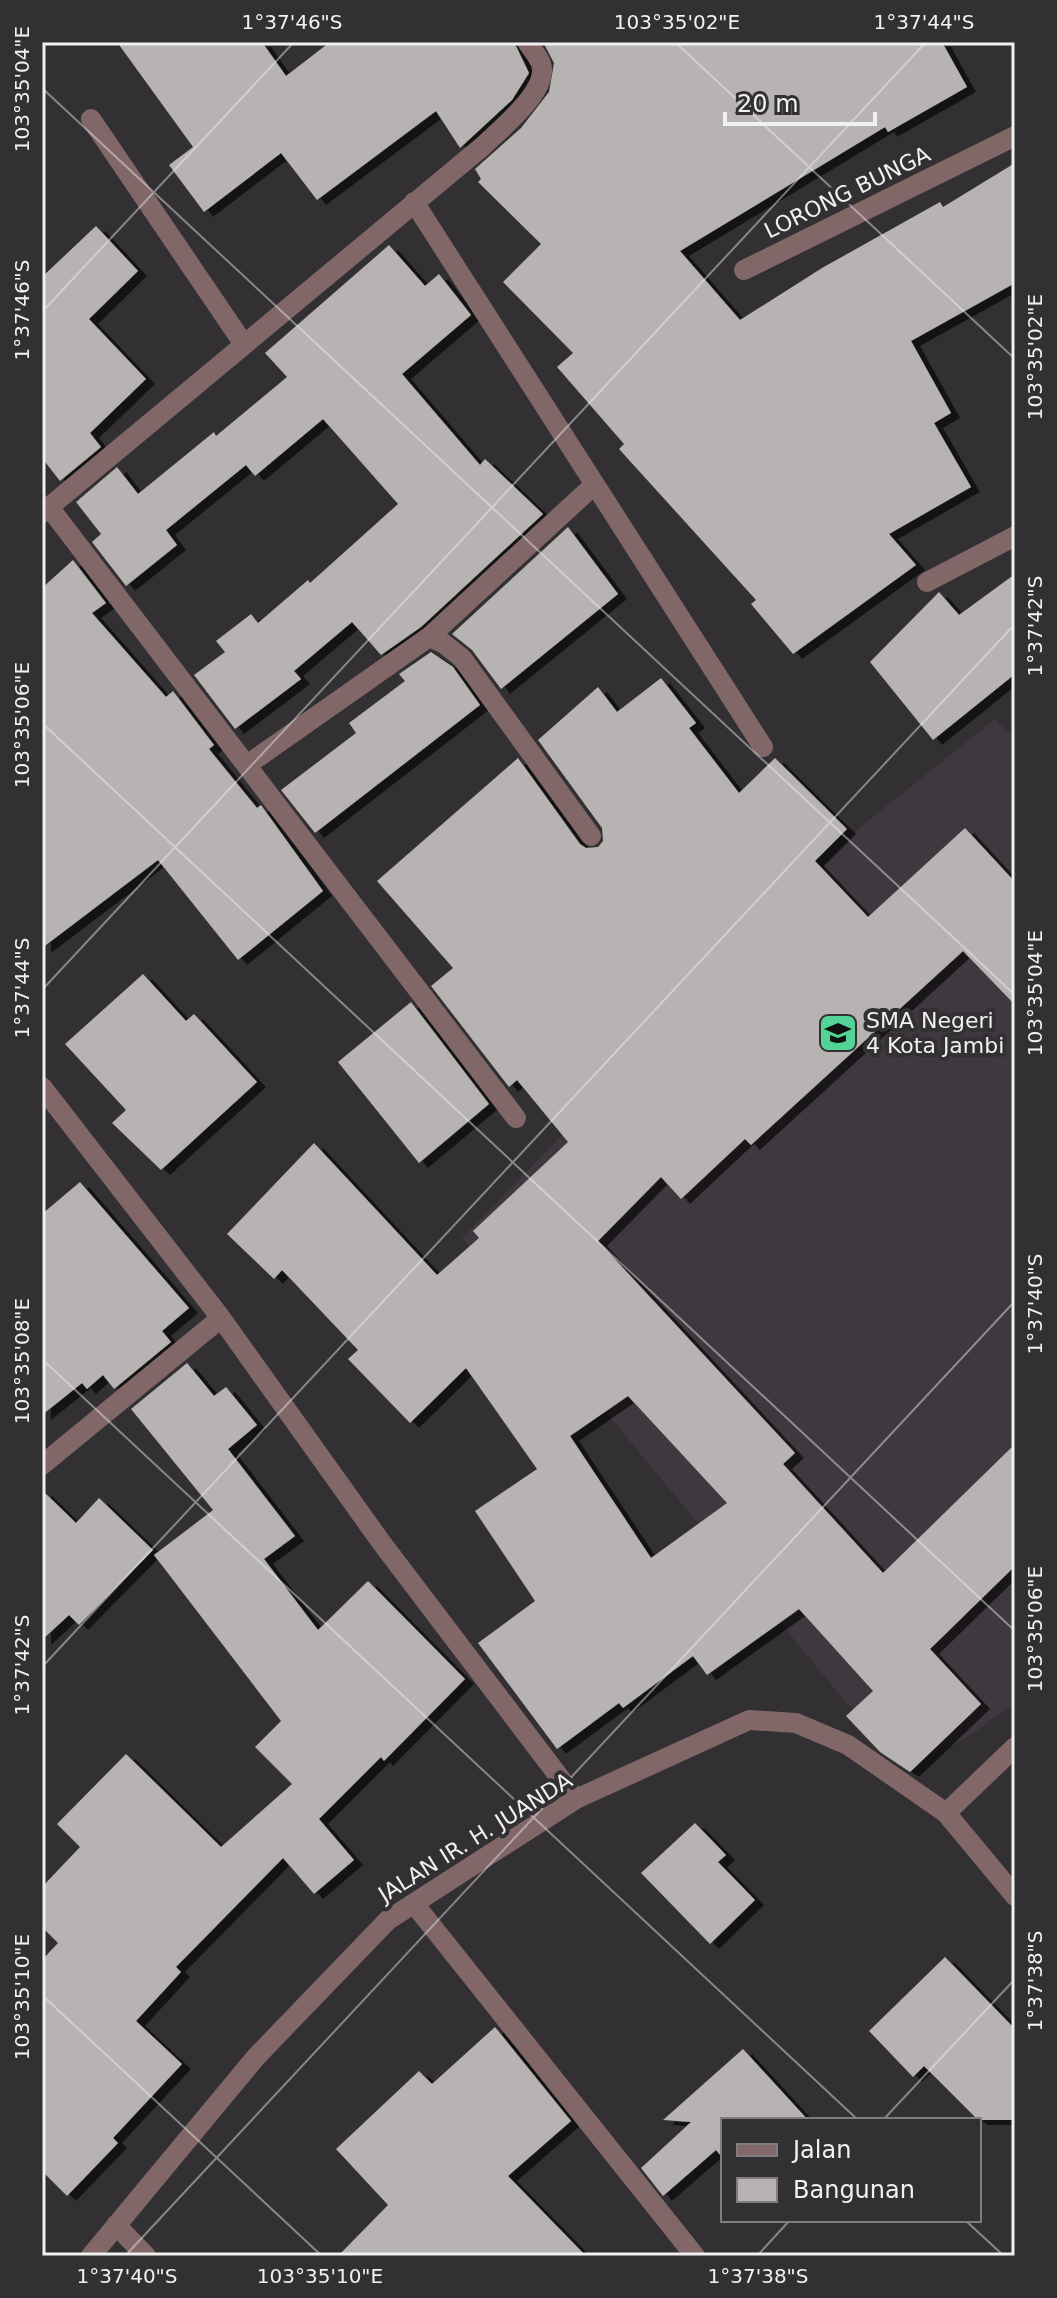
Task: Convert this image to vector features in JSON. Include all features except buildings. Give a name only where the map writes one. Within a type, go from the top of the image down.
[{"type":"street","points":[[516,1118],[247,765],[46,510],[483,146],[535,94],[541,80],[542,65],[527,42]]},
{"type":"street","points":[[91,119],[243,343]]},
{"type":"street","name":"LORONG BUNGA","points":[[744,270],[1015,136]]},
{"type":"street","points":[[414,202],[763,747]]},
{"type":"street","points":[[247,765],[429,637],[594,485]]},
{"type":"street","points":[[927,582],[1015,536]]},
{"type":"street","points":[[429,637],[462,658],[591,836]]},
{"type":"street","points":[[42,1087],[221,1318],[381,1542],[576,1799]]},
{"type":"street","points":[[42,1465],[221,1318]]},
{"type":"street","name":"JALAN IR. H. JUANDA","points":[[91,2256],[256,2057],[388,1920],[576,1799],[749,1720],[796,1723],[848,1745],[946,1813],[1015,1896]]},
{"type":"street","points":[[946,1813],[1015,1747]]},
{"type":"street","points":[[415,1905],[695,2256]]},
{"type":"street","points":[[116,2225],[146,2256]]},
{"type":"shaded area","name":"SMA Negeri 4 Kota Jambi","points":[[995,719],[1015,739],[1015,1703],[963,1740],[924,1756],[899,1748],[849,1706],[462,1238],[859,828]]},
{"type":"place","name":"SMA Negeri 4 Kota Jambi","points":[[838,1033]]}]
